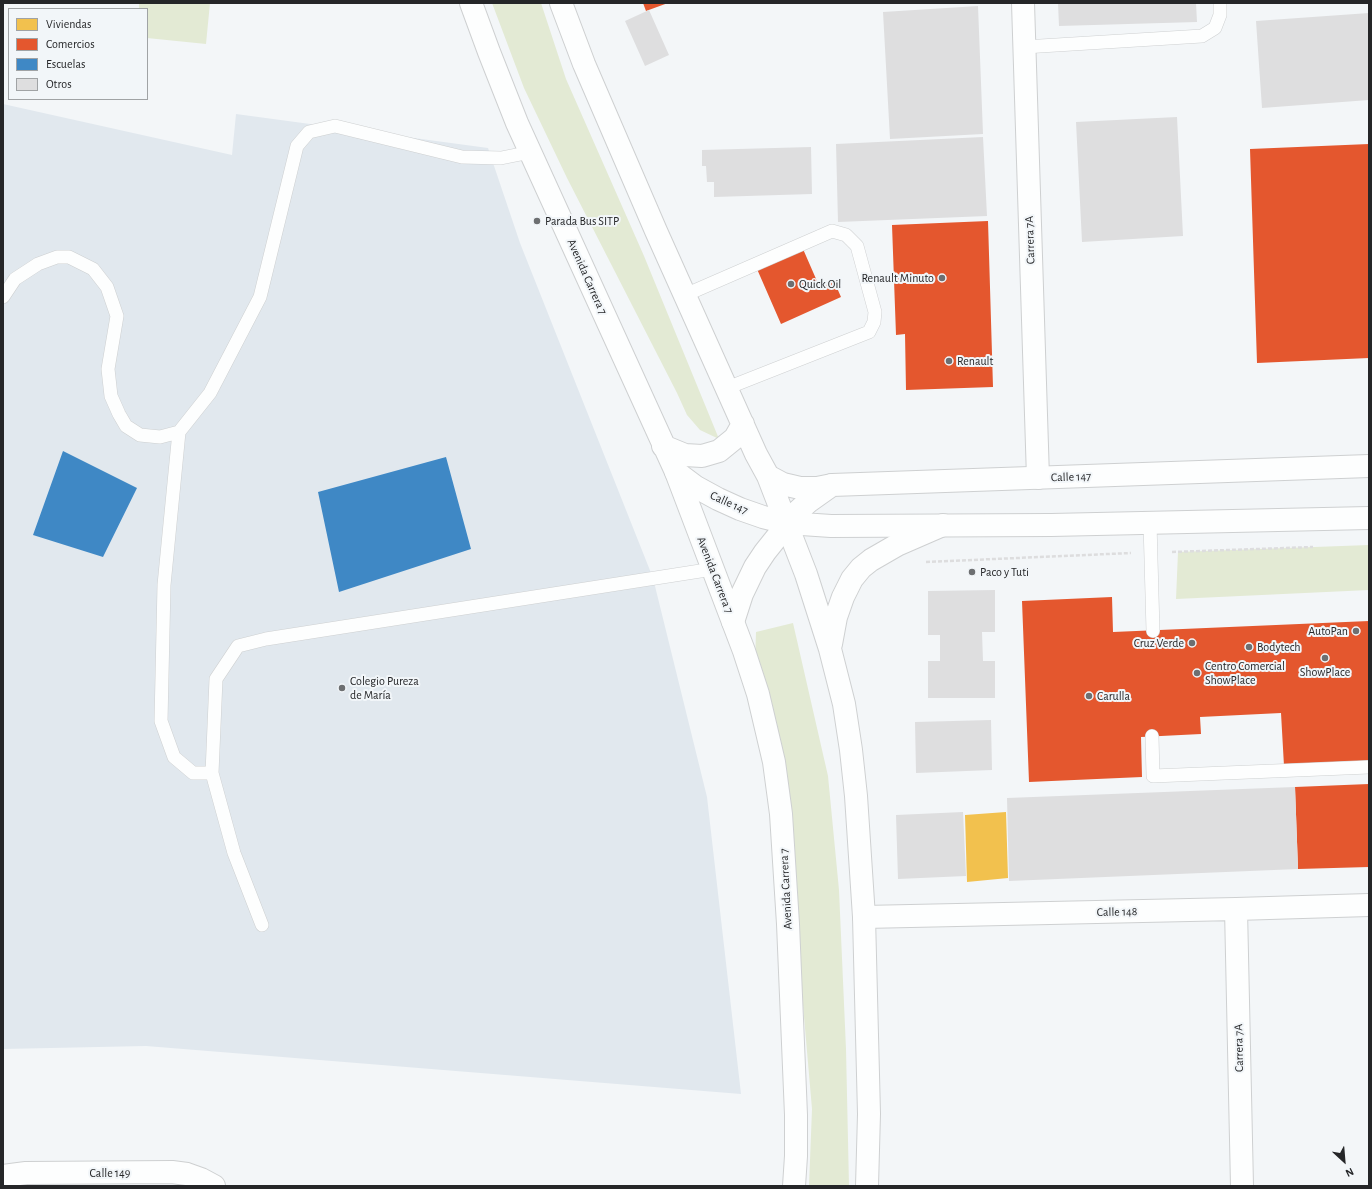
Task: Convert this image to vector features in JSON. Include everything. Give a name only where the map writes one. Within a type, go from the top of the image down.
[{"type":"main road","name":"Avenida Carrera 7","points":[[471,3],[511,109],[676,472],[744,651],[766,728],[774,762],[781,814],[788,924],[796,1115],[794,1186]]},
{"type":"main road","points":[[561,3],[584,64],[684,295],[768,476],[787,523],[830,649],[844,704],[856,796],[864,917],[869,1114],[867,1186]]},
{"type":"main road","name":"Carrera 7A","points":[[1023,3],[1038,478]]},
{"type":"main road","points":[[663,446],[685,455],[702,456],[719,451],[735,438],[743,424]]},
{"type":"main road","name":"Calle 147","points":[[768,476],[783,484],[800,488],[817,488],[832,485],[1369,466]]},
{"type":"main road","name":"Calle 147","points":[[676,472],[718,499],[763,517],[787,523],[831,526],[1150,523],[1369,518]]},
{"type":"main road","points":[[733,622],[742,594],[755,567],[765,552],[787,523],[808,502],[832,485]]},
{"type":"main road","points":[[830,649],[836,617],[843,597],[852,579],[861,568],[897,544],[943,525]]},
{"type":"main road","name":"Calle 148","points":[[864,917],[1369,905]]},
{"type":"main road","name":"Carrera 7A","points":[[1236,909],[1242,1186]]},
{"type":"main road","name":"Calle 149","points":[[3,1176],[26,1173],[172,1172],[187,1174],[214,1186]]},
{"type":"lane","points":[[1024,47],[1202,36],[1215,28],[1220,14],[1220,3]]},
{"type":"lane","points":[[212,773],[194,773],[174,757],[161,721],[164,585],[179,432],[210,393],[260,297],[297,146],[310,132],[335,126],[462,157],[501,158],[531,152]]},
{"type":"lane","points":[[684,295],[832,231],[846,235],[857,246],[875,312],[874,322],[869,332],[727,388]]},
{"type":"lane","points":[[3,297],[15,279],[38,264],[57,257],[69,257],[92,269],[107,287],[117,316],[108,368],[111,396],[119,414],[126,426],[140,435],[160,437],[179,432]]},
{"type":"lane","points":[[1150,523],[1154,631]]},
{"type":"lane","points":[[262,924],[234,852],[212,773],[216,679],[238,646],[266,639],[713,569]]},
{"type":"lane","points":[[1152,736],[1153,776],[1369,767]]},
{"type":"path","points":[[922,562],[1151,552],[1313,547]]},
{"type":"shaded area","name":"Colegio Pureza de María","points":[[3,104],[232,155],[236,114],[488,148],[520,243],[653,578],[707,797],[741,1094],[146,1046],[3,1049]]},
{"type":"green space","points":[[139,3],[210,3],[206,44],[148,38],[148,8],[139,8]]},
{"type":"green space","points":[[492,3],[541,3],[566,79],[644,256],[719,439],[700,430],[687,415],[567,178],[524,88]]},
{"type":"green space","points":[[1369,545],[1369,590],[1176,599],[1178,552]]},
{"type":"green space","points":[[793,623],[828,776],[839,890],[846,1049],[849,1186],[809,1186],[812,1109],[799,959],[755,663],[756,632]]},
{"type":"building: Viviendas","points":[[1006,812],[1008,878],[967,882],[965,815]]},
{"type":"building: Comercios","points":[[643,3],[668,3],[646,11]]},
{"type":"building: Comercios","points":[[1369,144],[1369,358],[1257,363],[1250,149]]},
{"type":"building: Comercios","name":"Renault Minuto","points":[[988,221],[993,387],[906,390],[905,334],[896,335],[892,225]]},
{"type":"building: Comercios","name":"Quick Oil","points":[[803,249],[820,288],[834,281],[841,297],[781,324],[757,269]]},
{"type":"building: Comercios","name":"Centro Comercial ShowPlace","points":[[1112,597],[1113,632],[1369,621],[1369,762],[1284,766],[1281,713],[1200,717],[1201,734],[1141,737],[1142,777],[1029,782],[1022,601]]},
{"type":"building: Comercios","points":[[1369,784],[1369,867],[1298,869],[1295,787]]},
{"type":"building: Escuelas","points":[[63,451],[137,488],[103,557],[33,535]]},
{"type":"building: Escuelas","points":[[446,457],[471,549],[339,592],[318,492]]},
{"type":"building: Otros","points":[[1058,3],[1196,3],[1197,22],[1059,26]]},
{"type":"building: Otros","points":[[978,6],[983,134],[890,139],[883,12]]},
{"type":"building: Otros","points":[[649,10],[669,55],[645,66],[625,21]]},
{"type":"building: Otros","points":[[1369,13],[1369,100],[1262,108],[1256,21]]},
{"type":"building: Otros","points":[[1177,117],[1183,236],[1082,242],[1076,122]]},
{"type":"building: Otros","points":[[983,137],[987,216],[838,222],[836,144]]},
{"type":"building: Otros","points":[[811,147],[812,194],[714,197],[714,182],[707,182],[706,166],[702,166],[702,150]]},
{"type":"building: Otros","points":[[995,590],[995,632],[982,632],[983,661],[995,661],[995,698],[928,698],[928,661],[940,661],[940,635],[928,635],[928,591]]},
{"type":"building: Otros","points":[[991,720],[992,770],[916,773],[915,722]]},
{"type":"building: Otros","points":[[1295,787],[1298,869],[1009,881],[1007,798]]},
{"type":"building: Otros","points":[[963,812],[966,876],[898,879],[896,815]]},
{"type":"place","name":"Parada Bus SITP","points":[[537,221]]},
{"type":"place","name":"Renault Minuto","points":[[942,278]]},
{"type":"place","name":"Quick Oil","points":[[791,284]]},
{"type":"place","name":"Renault","points":[[949,361]]},
{"type":"place","name":"Paco y Tuti","points":[[972,572]]},
{"type":"place","name":"AutoPan","points":[[1356,631]]},
{"type":"place","name":"Cruz Verde","points":[[1192,643]]},
{"type":"place","name":"Bodytech","points":[[1249,647]]},
{"type":"place","name":"ShowPlace","points":[[1325,658]]},
{"type":"place","name":"Centro Comercial ShowPlace","points":[[1197,673]]},
{"type":"place","name":"Colegio Pureza de María","points":[[342,688]]},
{"type":"place","name":"Carulla","points":[[1089,696]]}]
